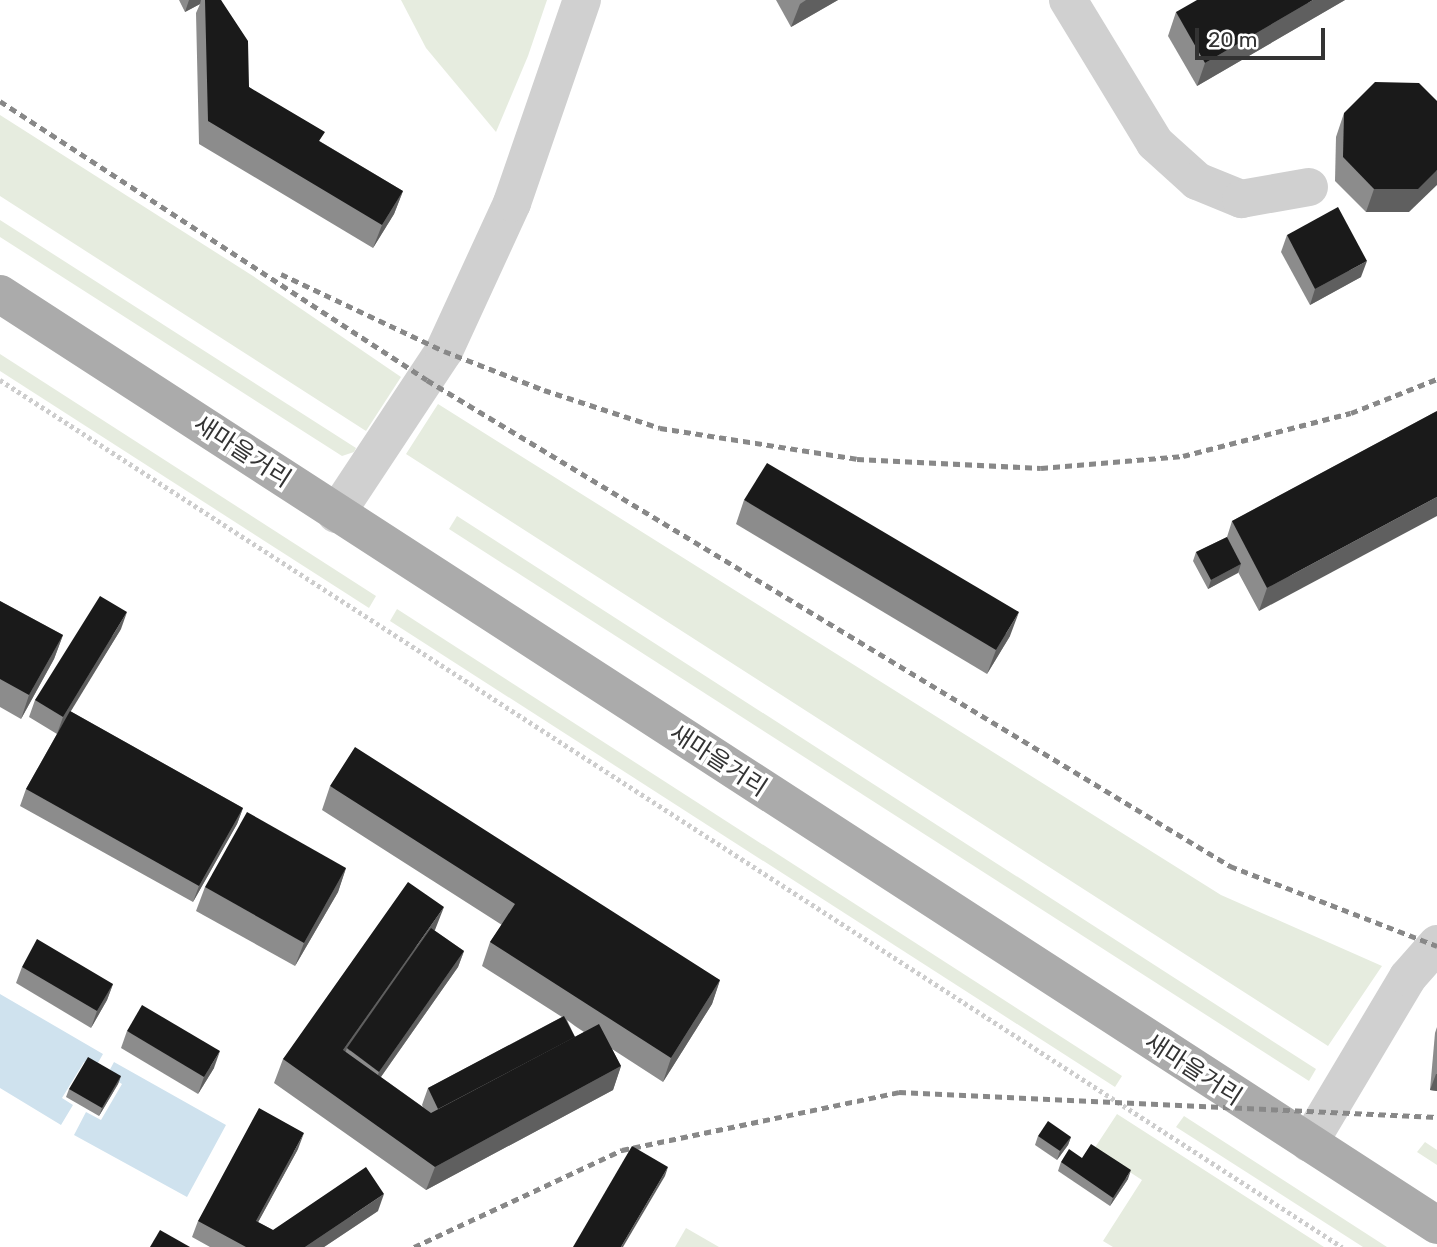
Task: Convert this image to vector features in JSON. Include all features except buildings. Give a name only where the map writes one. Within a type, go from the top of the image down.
[{"type":"main road","name":"새마을거리","points":[[0,294],[1437,1225]]},
{"type":"street","points":[[336,514],[444,351],[512,203],[582,0]]},
{"type":"street","points":[[1068,0],[1155,143],[1197,181],[1241,199],[1308,187]]},
{"type":"street","points":[[1309,1143],[1408,977],[1437,944]]},
{"type":"path","points":[[0,380],[1342,1247]]},
{"type":"shaded area","points":[[401,0],[547,0],[528,56],[496,132],[426,48]]},
{"type":"shaded area","points":[[0,115],[253,276],[401,377],[366,431],[0,196]]},
{"type":"shaded area","points":[[0,220],[356,448],[354,452],[342,456],[0,237]]},
{"type":"shaded area","points":[[0,354],[376,596],[369,608],[0,371]]},
{"type":"shaded area","points":[[438,404],[1221,895],[1382,966],[1328,1046],[406,454]]},
{"type":"shaded area","points":[[457,516],[1316,1069],[1309,1081],[449,529]]},
{"type":"shaded area","points":[[397,609],[1122,1076],[1115,1087],[390,621]]},
{"type":"shaded area","points":[[1117,1114],[1324,1247],[1113,1247],[1103,1241],[1142,1180],[1094,1149]]},
{"type":"shaded area","points":[[1184,1116],[1387,1247],[1363,1247],[1176,1127]]},
{"type":"shaded area","points":[[1425,1142],[1437,1150],[1437,1165],[1417,1152]]},
{"type":"shaded area","points":[[686,1228],[719,1247],[675,1247]]},
{"type":"water","points":[[0,994],[103,1054],[95,1068],[84,1062],[62,1098],[73,1105],[61,1125],[0,1088]]},
{"type":"water","points":[[114,1062],[226,1125],[187,1197],[74,1135],[86,1112],[101,1120],[122,1084],[107,1075]]},
{"type":"railway","points":[[0,101],[427,380],[1230,866],[1437,946]]},
{"type":"railway","points":[[281,274],[444,351],[544,390],[660,428],[857,459],[1041,468],[1183,456],[1351,413],[1437,379]]},
{"type":"railway","points":[[414,1247],[622,1150],[899,1092],[1437,1117]]}]
